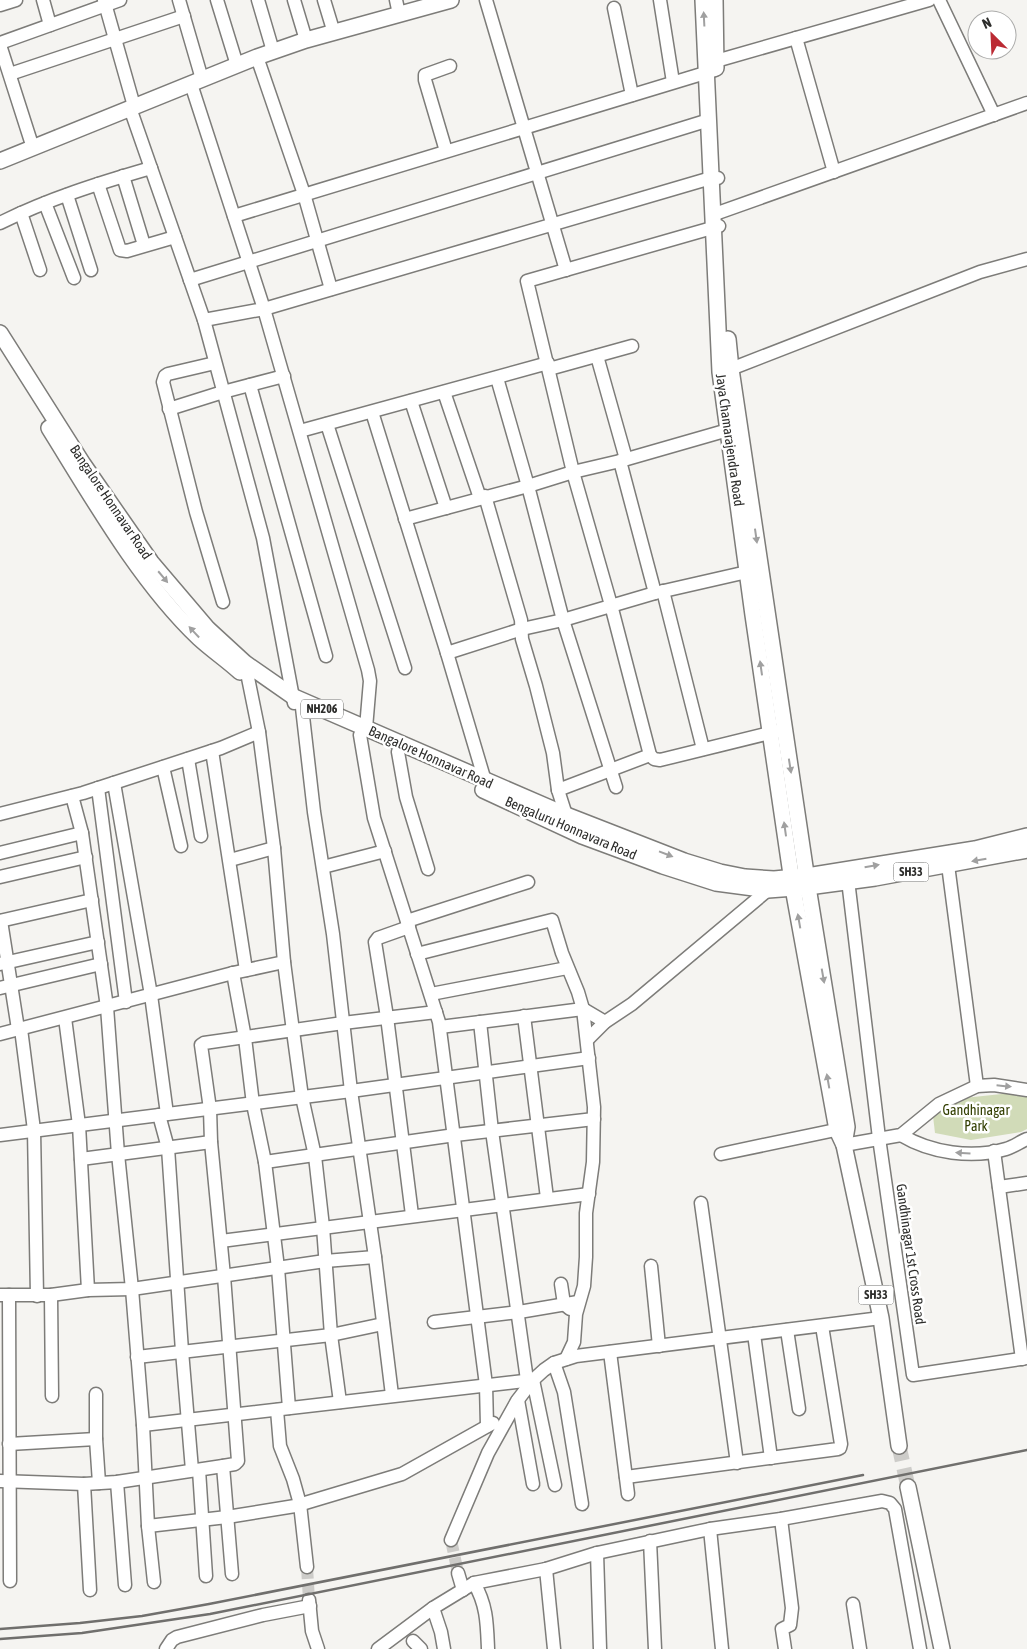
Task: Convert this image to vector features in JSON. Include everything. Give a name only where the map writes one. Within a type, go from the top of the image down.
[{"type":"main road","points":[[0,161],[273,51],[334,32],[398,7],[451,0]]},
{"type":"main road","name":"Jaya Chamarajendra Road","points":[[703,0],[713,67],[708,120],[714,178]]},
{"type":"main road","name":"Jaya Chamarajendra Road","points":[[715,0],[713,67],[714,178],[728,430],[747,572],[778,732]]},
{"type":"main road","name":"Bangalore Honnavar Road","points":[[0,333],[19,371],[142,552],[247,671],[298,703],[463,776],[485,781],[684,861],[720,872],[745,877],[800,882],[848,876],[976,849],[1027,836]]},
{"type":"main road","name":"NH206","points":[[0,351],[19,371]]},
{"type":"main road","name":"Jaya Chamarajendra Road","points":[[726,370],[800,882]]},
{"type":"main road","name":"Bengaluru Honnavara Road","points":[[363,732],[398,752],[463,776],[582,836],[663,866],[716,883],[768,890],[800,882]]},
{"type":"main road","name":"SH33","points":[[848,876],[948,865],[1027,850]]},
{"type":"main road","name":"SH33","points":[[800,882],[844,1145],[881,1318],[899,1446]]},
{"type":"main road","points":[[908,1487],[942,1649]]},
{"type":"street","points":[[0,5],[16,0]]},
{"type":"street","points":[[43,0],[50,25]]},
{"type":"street","points":[[33,148],[7,79],[0,44],[104,3],[120,0]]},
{"type":"street","points":[[179,0],[197,82],[234,216],[264,308],[368,670],[370,681],[363,732],[374,818],[440,1027],[478,1317],[486,1385],[487,1426]]},
{"type":"street","points":[[217,0],[237,65]]},
{"type":"street","points":[[258,0],[273,51]]},
{"type":"street","points":[[294,0],[306,40]]},
{"type":"street","points":[[324,0],[334,32]]},
{"type":"street","points":[[486,0],[566,270]]},
{"type":"street","points":[[660,0],[673,82]]},
{"type":"street","points":[[234,216],[632,95],[796,38],[930,0]]},
{"type":"street","points":[[939,0],[994,115]]},
{"type":"street","points":[[104,3],[132,107],[151,168],[204,320],[263,538],[298,703],[333,934],[351,1091],[375,1257],[392,1395]]},
{"type":"street","points":[[614,8],[632,95]]},
{"type":"street","points":[[7,79],[184,16]]},
{"type":"street","points":[[796,38],[834,172]]},
{"type":"street","points":[[257,57],[304,194],[331,289]]},
{"type":"street","points":[[446,151],[425,75],[450,66]]},
{"type":"street","points":[[778,732],[660,760],[654,759],[650,755],[611,605],[573,472],[528,281],[716,220],[834,172],[1027,103]]},
{"type":"street","points":[[190,280],[708,120]]},
{"type":"street","points":[[0,223],[45,203],[151,168]]},
{"type":"street","points":[[123,176],[144,246]]},
{"type":"street","points":[[204,320],[264,308],[714,178]]},
{"type":"street","points":[[98,184],[120,250],[127,251],[175,237]]},
{"type":"street","points":[[67,195],[91,270]]},
{"type":"street","points":[[45,203],[74,278]]},
{"type":"street","points":[[21,213],[40,270]]},
{"type":"street","points":[[726,370],[980,272],[1027,259]]},
{"type":"street","points":[[300,432],[497,378],[597,356],[632,346]]},
{"type":"street","points":[[597,356],[623,460],[703,749]]},
{"type":"street","points":[[215,363],[168,374],[163,382],[196,512],[223,602]]},
{"type":"street","points":[[169,408],[284,376]]},
{"type":"street","points":[[497,378],[563,620],[616,787]]},
{"type":"street","points":[[250,385],[326,656]]},
{"type":"street","points":[[444,392],[482,497],[521,620],[522,639],[553,753],[558,790],[566,815]]},
{"type":"street","points":[[411,401],[446,508]]},
{"type":"street","points":[[372,412],[485,781]]},
{"type":"street","points":[[327,424],[405,668]]},
{"type":"street","points":[[405,519],[728,430]]},
{"type":"street","points":[[447,653],[522,629],[563,620],[659,592],[747,572]]},
{"type":"street","points":[[247,671],[259,732],[274,848],[284,962],[302,1097],[315,1156],[323,1227],[331,1335],[340,1402]]},
{"type":"street","points":[[0,814],[72,796],[114,783],[212,751],[259,732]]},
{"type":"street","points":[[212,751],[246,970]]},
{"type":"street","points":[[398,752],[406,796],[428,869]]},
{"type":"street","points":[[558,790],[650,755]]},
{"type":"street","points":[[188,759],[200,836]]},
{"type":"street","points":[[163,767],[182,846]]},
{"type":"street","points":[[114,783],[151,995],[168,1148],[188,1420],[196,1470],[206,1576]]},
{"type":"street","points":[[98,788],[126,1002]]},
{"type":"street","points":[[72,796],[82,832],[106,1007],[118,1154],[132,1289],[143,1425],[144,1477],[154,1582]]},
{"type":"street","points":[[0,853],[82,832]]},
{"type":"street","points":[[230,860],[274,848]]},
{"type":"street","points":[[323,867],[384,851]]},
{"type":"street","points":[[0,878],[86,857]]},
{"type":"street","points":[[948,865],[977,1086]]},
{"type":"street","name":"Gandhinagar 1st Cross Road","points":[[848,876],[879,1138],[913,1375],[1025,1358]]},
{"type":"street","points":[[412,1215],[387,1017],[375,942],[378,938],[408,924],[528,882]]},
{"type":"street","points":[[588,1039],[605,1022],[632,1004],[768,890]]},
{"type":"street","points":[[37,1296],[34,1130],[19,1029],[5,986],[1,921],[92,900]]},
{"type":"street","points":[[143,1425],[234,1416],[392,1395],[530,1380],[560,1361],[574,1342],[577,1308],[584,1286],[586,1213],[593,1162],[594,1119],[588,1039],[583,1009],[578,992],[567,968],[552,920],[417,954]]},
{"type":"street","points":[[4,963],[98,942]]},
{"type":"street","points":[[0,1034],[246,970],[284,962]]},
{"type":"street","points":[[5,986],[101,964]]},
{"type":"street","points":[[430,994],[567,968]]},
{"type":"street","points":[[233,974],[245,1038],[253,1104],[265,1162],[278,1268],[284,1341],[283,1409],[280,1446],[293,1479],[300,1504],[307,1567]]},
{"type":"street","points":[[440,1027],[583,1009],[605,1022]]},
{"type":"street","points":[[5,1481],[84,1484],[117,1482],[235,1464],[238,1461],[224,1276],[211,1142],[210,1109],[201,1045],[204,1043],[343,1023],[436,1012]]},
{"type":"street","points":[[524,1016],[547,1198]]},
{"type":"street","points":[[66,1018],[79,1125],[88,1290]]},
{"type":"street","points":[[480,1022],[492,1131],[530,1380],[555,1485]]},
{"type":"street","points":[[0,1135],[253,1104],[589,1058]]},
{"type":"street","points":[[844,1145],[900,1135],[939,1104],[977,1086],[994,1085],[1027,1090]]},
{"type":"street","points":[[265,1162],[455,1135],[594,1119]]},
{"type":"street","points":[[721,1154],[842,1129]]},
{"type":"street","points":[[900,1135],[930,1148],[975,1154],[1007,1149],[1027,1139]]},
{"type":"street","points":[[81,1158],[211,1142]]},
{"type":"street","points":[[994,1151],[1025,1358]]},
{"type":"street","points":[[999,1187],[1027,1183]]},
{"type":"street","points":[[221,1241],[412,1215],[589,1194]]},
{"type":"street","points":[[701,1203],[736,1463]]},
{"type":"street","points":[[10,1581],[5,1481],[9,1444],[4,1295],[37,1296],[88,1290],[132,1289],[325,1261],[375,1257]]},
{"type":"street","points":[[651,1266],[659,1346]]},
{"type":"street","points":[[561,1284],[564,1304]]},
{"type":"street","points":[[51,1295],[52,1396]]},
{"type":"street","points":[[434,1322],[519,1312],[564,1304],[577,1308]]},
{"type":"street","points":[[560,1361],[610,1352],[881,1318]]},
{"type":"street","points":[[137,1356],[228,1348],[331,1335],[384,1324]]},
{"type":"street","points":[[626,1477],[840,1448],[822,1326]]},
{"type":"street","points":[[787,1330],[799,1409]]},
{"type":"street","points":[[754,1334],[771,1458]]},
{"type":"street","points":[[610,1352],[628,1494]]},
{"type":"street","points":[[560,1361],[582,1504]]},
{"type":"street","points":[[451,1540],[488,1453],[530,1380]]},
{"type":"street","points":[[96,1394],[96,1439],[99,1482]]},
{"type":"street","points":[[518,1400],[533,1484]]},
{"type":"street","points":[[148,1526],[228,1516],[300,1504],[402,1474],[510,1413]]},
{"type":"street","points":[[9,1444],[96,1439]]},
{"type":"street","points":[[223,1466],[232,1574]]},
{"type":"street","points":[[117,1482],[126,1585]]},
{"type":"street","points":[[84,1484],[90,1590]]},
{"type":"street","points":[[378,1649],[433,1608],[469,1586],[546,1569],[597,1553],[710,1528],[781,1519],[882,1501],[890,1503],[895,1509],[920,1649]]},
{"type":"street","points":[[781,1519],[792,1608],[790,1625],[782,1629],[784,1649]]},
{"type":"street","points":[[710,1528],[722,1649]]},
{"type":"street","points":[[650,1541],[655,1649]]},
{"type":"street","points":[[597,1553],[600,1649]]},
{"type":"street","points":[[546,1569],[554,1649]]},
{"type":"street","points":[[458,1573],[469,1586],[482,1596],[487,1619],[488,1649]]},
{"type":"street","points":[[909,1586],[931,1598]]},
{"type":"street","points":[[166,1649],[168,1644],[177,1637],[309,1603],[312,1631],[318,1649]]},
{"type":"street","points":[[853,1604],[860,1649]]},
{"type":"street","points":[[433,1608],[441,1632],[444,1649]]},
{"type":"green space","name":"Gandhinagar Park","points":[[1011,1093],[1027,1097],[1027,1129],[1021,1132],[971,1140],[935,1133],[933,1116],[964,1098]]},
{"type":"tunnel","points":[[899,1446],[908,1487]]},
{"type":"tunnel","points":[[451,1540],[458,1573]]},
{"type":"tunnel","points":[[307,1567],[309,1600]]},
{"type":"railway","points":[[0,1639],[82,1633],[210,1614],[1027,1450]]},
{"type":"railway","points":[[0,1629],[142,1616],[863,1475]]}]
